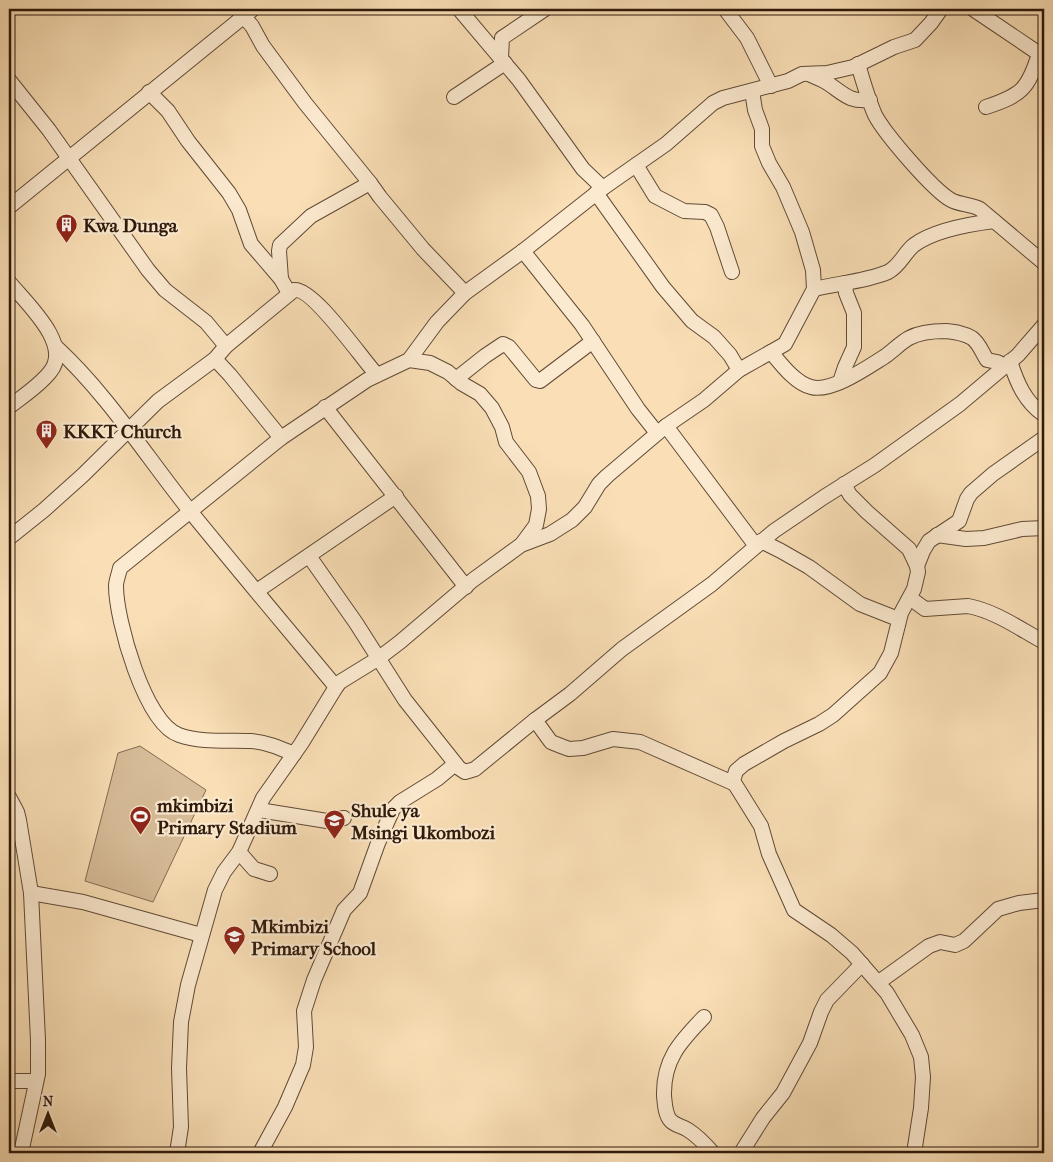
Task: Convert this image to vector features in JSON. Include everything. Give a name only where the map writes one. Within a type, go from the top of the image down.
[{"type":"street","points":[[459,9],[503,60],[551,122],[600,191],[663,287],[692,321],[714,336],[730,355],[739,370]]},
{"type":"street","points":[[483,38],[502,38],[544,9]]},
{"type":"street","points":[[725,9],[746,38],[771,86]]},
{"type":"street","points":[[294,754],[274,745],[253,741],[192,738],[177,735],[161,722],[145,698],[121,625],[116,585],[120,568],[281,438],[377,375],[409,360],[437,322],[465,292],[666,144],[713,103],[791,80],[802,74],[827,73],[858,64],[894,47],[915,40],[941,9]]},
{"type":"street","points":[[973,9],[1042,56],[1025,87],[1010,98],[986,107]]},
{"type":"street","points":[[9,207],[70,159],[245,11],[263,46],[305,103],[419,244],[465,292]]},
{"type":"street","points":[[502,38],[503,60]]},
{"type":"street","points":[[454,97],[503,60]]},
{"type":"street","points":[[858,64],[876,115],[888,135],[933,184],[952,200],[977,207],[1044,263]]},
{"type":"street","points":[[808,73],[828,83],[842,95],[851,99],[856,101],[870,100]]},
{"type":"street","points":[[9,80],[49,130],[148,270],[165,290],[206,322],[226,346]]},
{"type":"street","points":[[177,1153],[181,1127],[179,1068],[181,1022],[188,985],[215,890],[224,872],[239,852],[263,798],[294,754],[336,687],[349,675],[379,658],[521,545],[556,531],[572,520],[585,507],[599,484],[661,429],[704,400],[739,370],[784,344],[814,289],[813,270],[802,232],[784,187],[769,164],[762,146],[762,129],[755,110],[752,91]]},
{"type":"street","points":[[149,92],[168,110],[188,140],[229,193],[239,210],[251,244],[281,279],[289,293]]},
{"type":"street","points":[[636,165],[652,193],[662,200],[684,211],[705,212],[711,215],[732,272]]},
{"type":"street","points":[[281,279],[280,245],[313,215],[370,183]]},
{"type":"street","points":[[814,289],[845,282],[865,280],[893,268],[916,243],[927,238],[961,227],[994,222]]},
{"type":"street","points":[[523,251],[593,341],[638,409],[661,429],[758,543],[782,551],[809,567],[860,604],[899,618]]},
{"type":"street","points":[[9,282],[48,331],[56,347],[74,364],[111,406],[190,512],[336,687]]},
{"type":"street","points":[[840,382],[854,347],[854,313],[846,293],[845,282]]},
{"type":"street","points":[[9,538],[44,510],[158,401],[215,359],[226,346],[289,293],[299,289],[307,293],[377,375]]},
{"type":"street","points":[[310,556],[405,700],[455,764],[464,772],[476,769],[535,720],[570,694],[622,649],[712,584],[758,543],[824,497],[875,465],[980,388],[1008,364],[1044,325]]},
{"type":"street","points":[[771,352],[783,366],[810,387],[817,388],[840,382],[885,356],[909,338],[935,332],[953,332],[966,335],[977,343],[986,360],[1008,364],[1024,395],[1044,415]]},
{"type":"street","points":[[456,380],[503,344],[509,347],[536,380],[540,381],[593,341]]},
{"type":"street","points":[[9,407],[51,371],[56,361],[56,347]]},
{"type":"street","points":[[215,359],[281,438]]},
{"type":"street","points":[[409,360],[424,362],[448,372],[456,380],[480,394],[492,408],[502,427],[506,442],[524,465],[533,481],[538,496],[539,509],[536,525],[521,545]]},
{"type":"street","points":[[325,408],[466,587]]},
{"type":"street","points":[[917,566],[927,544],[960,521],[967,499],[978,486],[1044,438]]},
{"type":"street","points":[[844,484],[850,495],[866,512],[909,549],[917,566],[918,572],[910,598],[899,618],[891,653],[884,668],[876,677],[824,721],[741,766],[733,776],[733,783],[761,826],[769,854],[794,910],[852,953],[887,992],[912,1035],[923,1066],[921,1108],[914,1153]]},
{"type":"street","points":[[257,591],[396,496]]},
{"type":"street","points":[[938,536],[966,539],[984,538],[1018,530],[1044,528]]},
{"type":"street","points":[[910,598],[925,609],[975,607],[1013,624],[1044,642]]},
{"type":"street","points":[[535,720],[551,742],[570,749],[582,748],[613,739],[640,742],[733,783]]},
{"type":"street","points":[[260,1153],[286,1107],[303,1065],[306,1047],[304,1011],[314,980],[344,910],[360,893],[378,843],[393,809],[400,802],[438,779],[455,764]]},
{"type":"street","points":[[9,797],[31,893],[38,1040],[36,1081],[21,1153]]},
{"type":"street","points":[[259,810],[327,821],[344,818]]},
{"type":"street","points":[[239,852],[254,869],[270,874]]},
{"type":"street","points":[[31,893],[84,902],[201,935]]},
{"type":"street","points":[[879,982],[932,944],[940,942],[955,945],[960,943],[998,909],[1019,903],[1044,900]]},
{"type":"street","points":[[741,1153],[759,1124],[783,1093],[810,1043],[821,1012],[828,1000],[862,964]]},
{"type":"street","points":[[704,1017],[671,1057],[665,1079],[664,1101],[671,1121],[694,1133],[713,1153]]},
{"type":"street","points":[[9,1081],[36,1081]]},
{"type":"shaded area","name":"mkimbizi Primary Stadium","points":[[140,746],[206,790],[153,902],[85,881],[118,753]]},
{"type":"place","name":"Kwa Dunga","points":[[67,244]]},
{"type":"place","name":"KKKT Church","points":[[47,450]]},
{"type":"place","name":"mkimbizi Primary Stadium","points":[[141,835]]},
{"type":"place","name":"Shule ya Msingi Ukombozi","points":[[335,840]]},
{"type":"place","name":"Mkimbizi Primary School","points":[[235,956]]}]
